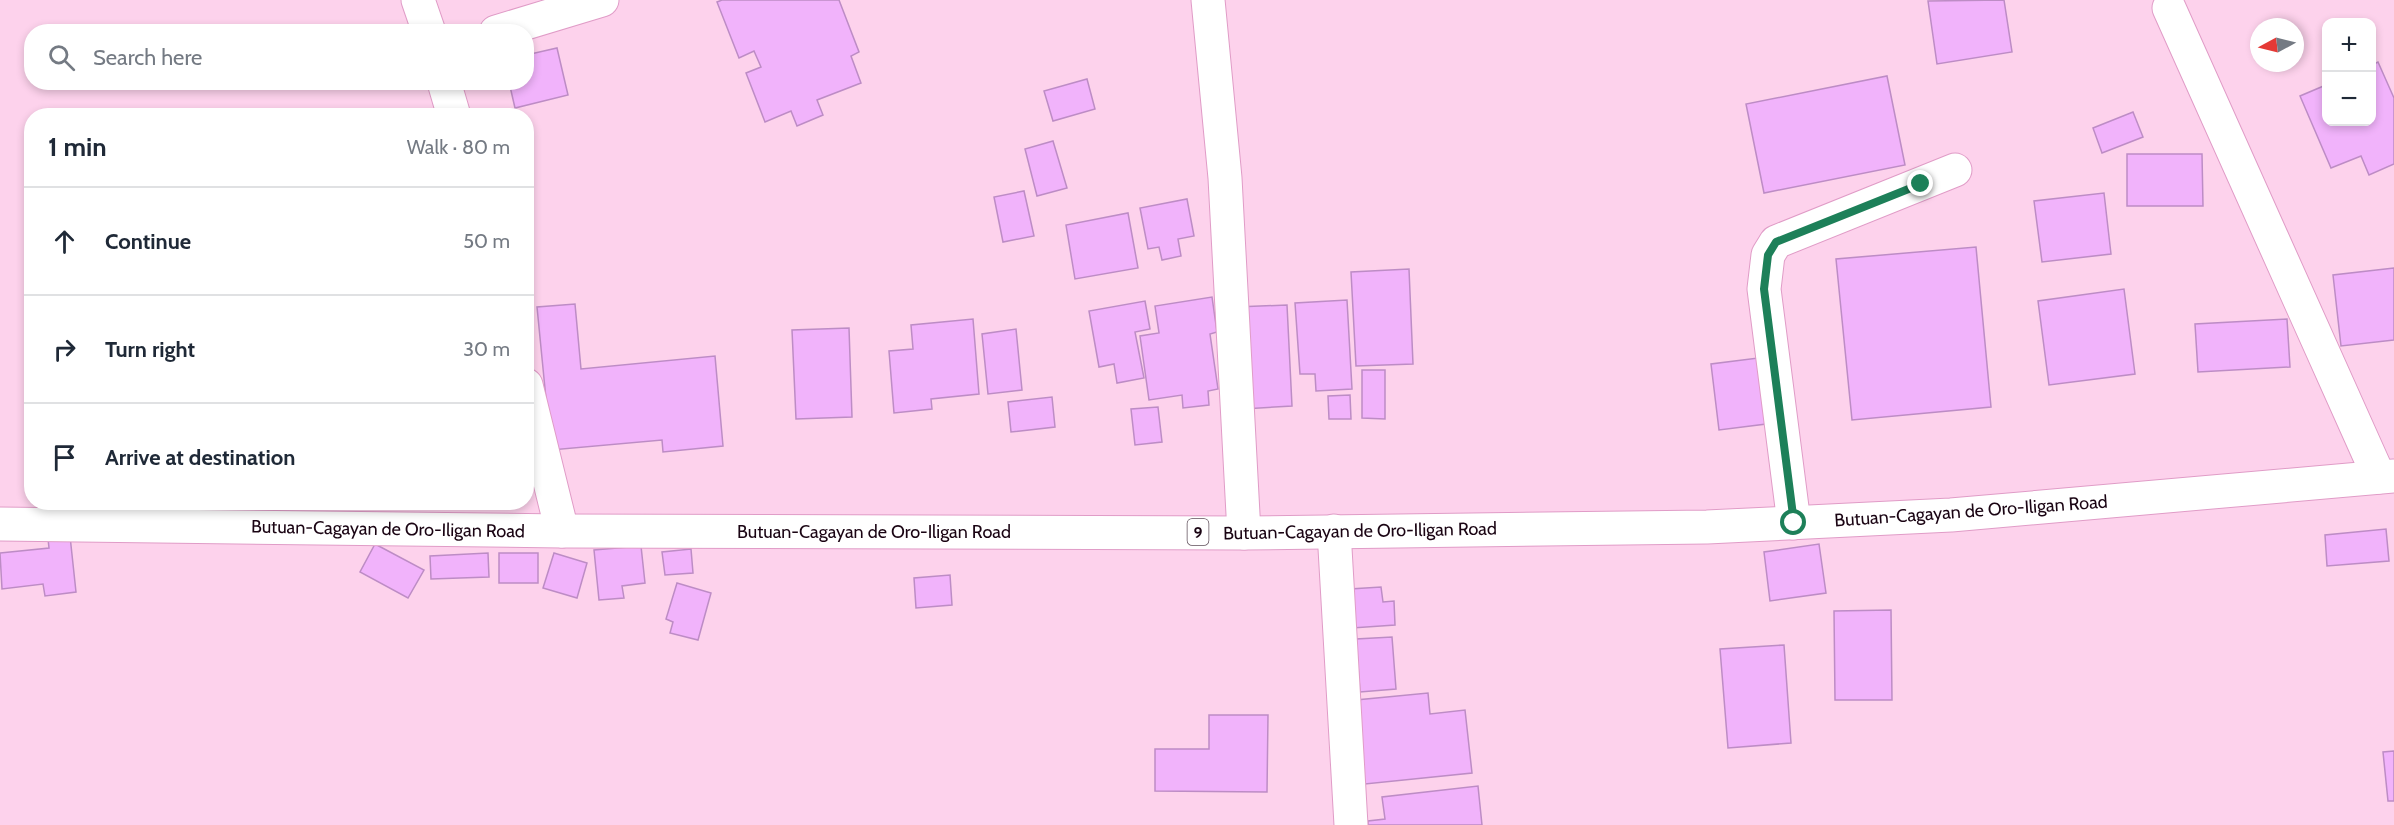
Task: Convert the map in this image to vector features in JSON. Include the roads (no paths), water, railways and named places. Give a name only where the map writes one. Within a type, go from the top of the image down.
[{"type":"main road","points":[[418,0],[426,24]]},
{"type":"main road","points":[[522,24],[602,0]]},
{"type":"main road","points":[[1208,0],[1226,177],[1244,533]]},
{"type":"main road","points":[[2169,8],[2387,477]]},
{"type":"main road","points":[[446,90],[452,108]]},
{"type":"main road","points":[[1794,523],[1764,289],[1768,255],[1776,242],[1955,170]]},
{"type":"main road","points":[[534,417],[562,531]]},
{"type":"main road","name":"Butuan-Cagayan de Oro-Iligan Road","points":[[0,525],[562,531],[1244,533],[1707,527],[1951,515],[2387,477]]},
{"type":"main road","points":[[1334,531],[1351,825]]}]
